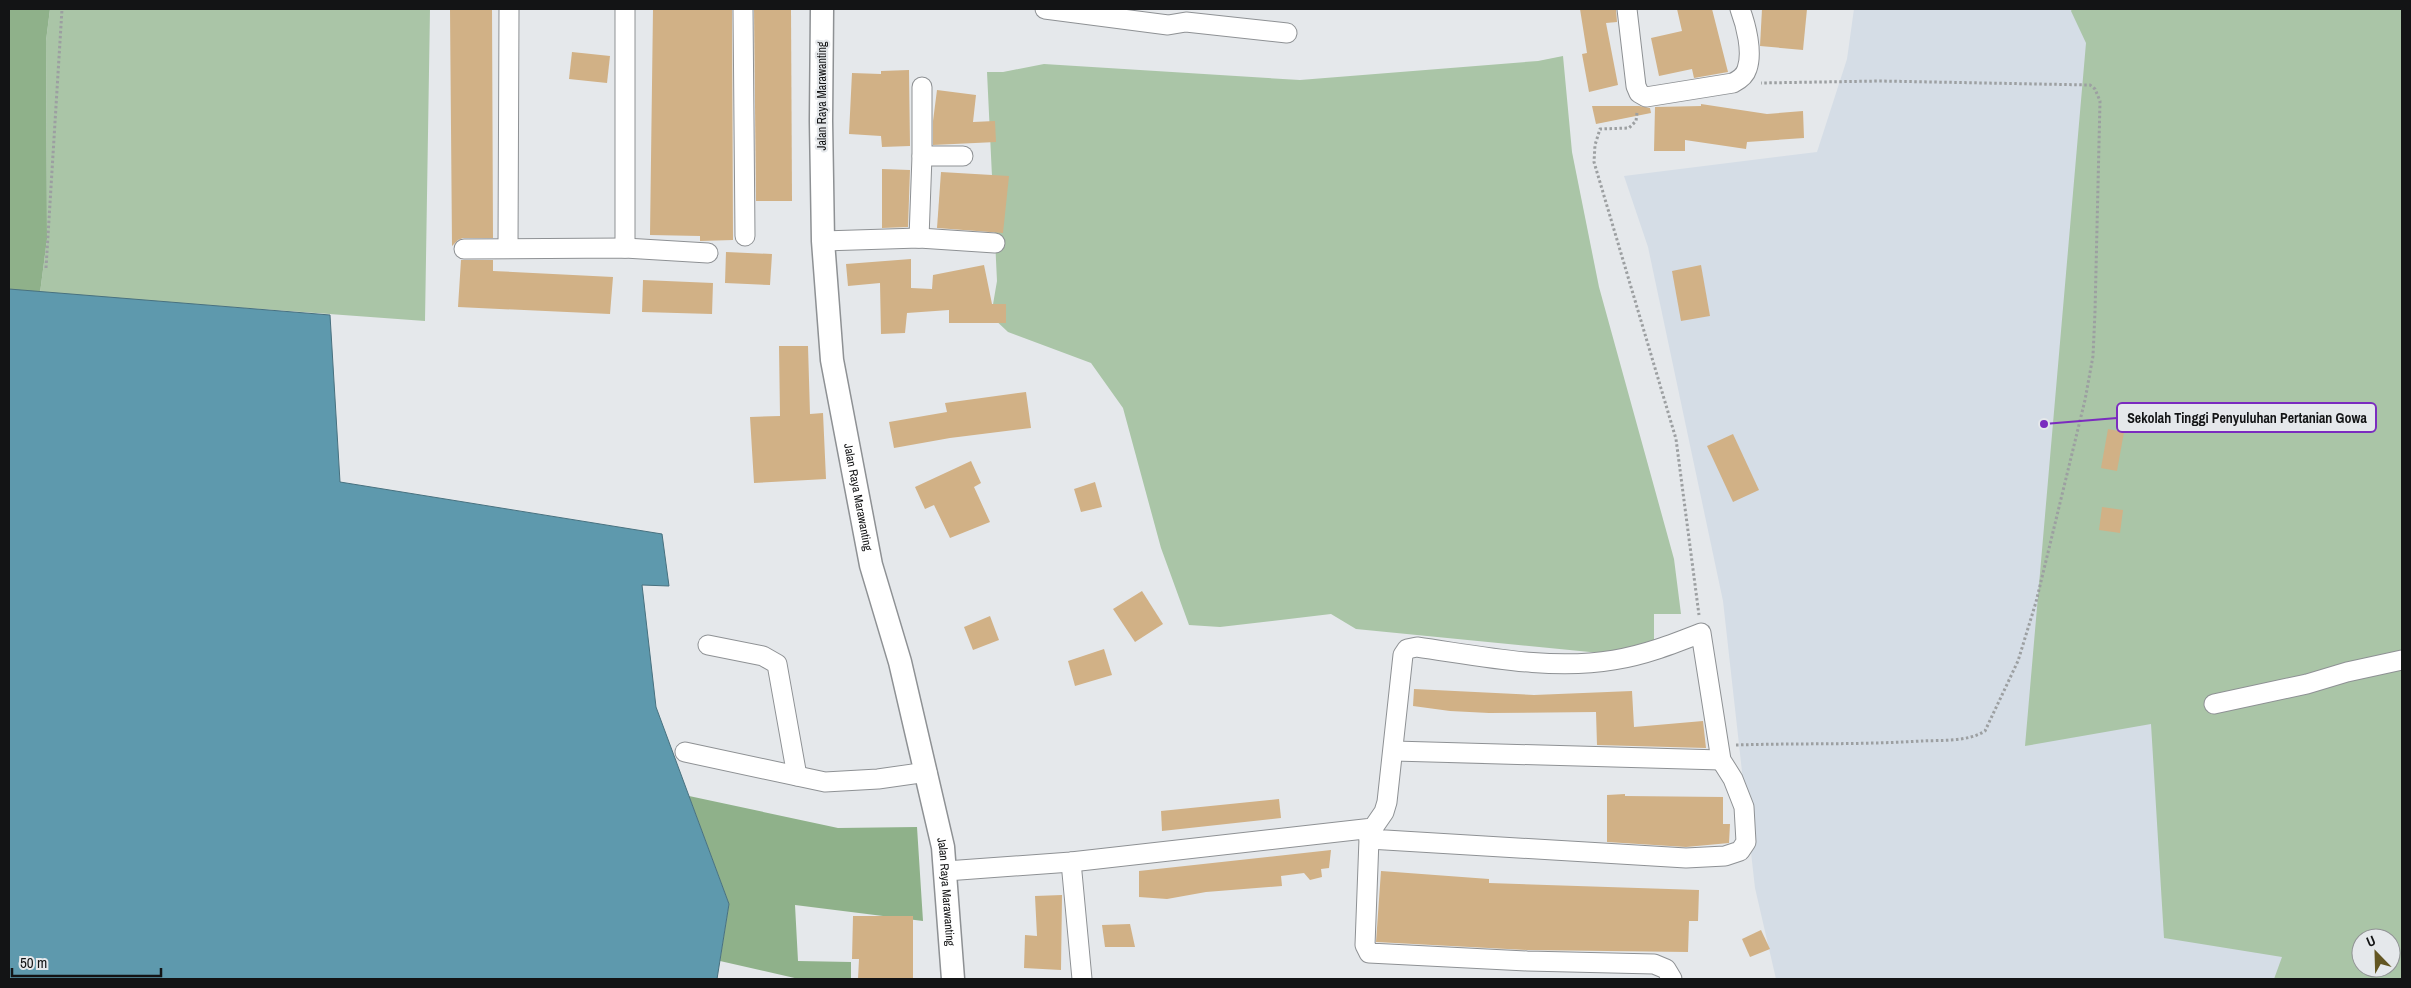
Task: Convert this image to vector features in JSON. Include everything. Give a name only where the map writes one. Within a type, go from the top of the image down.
[{"type":"street","points":[[508,247],[509,9]]},
{"type":"street","points":[[625,9],[625,248]]},
{"type":"street","points":[[743,9],[745,236]]},
{"type":"street","name":"Jalan Raya Marawanting","points":[[822,9],[823,241],[832,360],[870,565],[900,662],[926,772],[946,871],[953,979]]},
{"type":"street","points":[[1045,9],[1078,10],[1168,25],[1187,16],[1287,33]]},
{"type":"street","points":[[1627,9],[1636,86],[1639,93],[1646,97],[1733,83],[1742,77],[1747,69],[1748,43],[1741,10]]},
{"type":"street","points":[[919,238],[922,87]]},
{"type":"street","points":[[922,156],[962,156]]},
{"type":"street","points":[[823,241],[919,238],[994,243]]},
{"type":"street","points":[[464,249],[508,247],[625,248],[708,253]]},
{"type":"street","points":[[946,871],[1071,862],[1371,833],[1686,858],[1735,854],[1740,851],[1746,842],[1747,825],[1740,794],[1720,753],[1701,633],[1649,652],[1591,663],[1505,659],[1409,647],[1403,655],[1387,802],[1384,812],[1371,833],[1365,946],[1369,953],[1527,961],[1654,964],[1666,969],[1672,979]]},
{"type":"street","points":[[708,645],[763,656],[777,664],[797,776]]},
{"type":"street","points":[[2214,704],[2307,684],[2347,672],[2402,660]]},
{"type":"street","points":[[1394,751],[1720,753]]},
{"type":"street","points":[[686,752],[797,776],[836,782],[926,772]]},
{"type":"street","points":[[1071,862],[1082,979]]},
{"type":"path","points":[[46,268],[62,9]]},
{"type":"path","points":[[1720,753],[1804,744],[1846,745],[1954,739],[1980,735],[1989,726],[2018,661],[2036,602],[2085,400],[2093,356],[2100,110],[2099,95],[2095,88],[2090,84],[2078,83],[1880,81],[1733,83]]},
{"type":"path","points":[[1639,93],[1636,121],[1630,128],[1600,130],[1595,144],[1594,162],[1676,439],[1701,633]]},
{"type":"shaded area","points":[[1854,9],[2402,9],[2402,979],[1776,979],[1755,888],[1723,601],[1648,247],[1624,176],[1817,152],[1847,59]]},
{"type":"green space","points":[[9,9],[50,9],[46,41],[47,239],[40,293],[9,290]]},
{"type":"green space","points":[[50,9],[430,9],[425,321],[40,293],[47,239],[46,41]]},
{"type":"green space","points":[[2072,9],[2402,9],[2402,979],[2274,979],[2282,957],[2164,938],[2151,724],[2025,746],[2086,43],[2071,11]]},
{"type":"green space","points":[[1563,56],[1572,152],[1599,287],[1674,559],[1681,614],[1654,614],[1654,654],[1600,653],[1356,629],[1331,614],[1220,627],[1189,625],[1161,548],[1123,408],[1091,363],[1008,332],[991,316],[997,281],[987,72],[1003,72],[1044,64],[1300,80],[1538,61]]},
{"type":"green space","points":[[689,796],[838,828],[917,827],[923,921],[795,905],[798,961],[851,962],[851,979],[799,979],[720,961],[729,904]]},
{"type":"water","points":[[9,289],[330,315],[340,482],[662,534],[669,586],[642,585],[656,707],[729,904],[717,979],[9,979]]},
{"type":"building","points":[[450,9],[492,9],[493,238],[463,238],[452,246]]},
{"type":"building","points":[[653,9],[732,9],[733,240],[700,241],[700,236],[650,235]]},
{"type":"building","points":[[754,9],[791,9],[792,201],[756,201]]},
{"type":"building","points":[[1580,9],[1616,9],[1617,22],[1606,23],[1618,85],[1589,92],[1582,54],[1587,53]]},
{"type":"building","points":[[1677,9],[1712,9],[1728,72],[1694,78],[1692,69],[1659,76],[1651,38],[1682,31]]},
{"type":"building","points":[[1762,9],[1807,9],[1803,50],[1760,46]]},
{"type":"building","points":[[572,52],[610,56],[607,83],[569,79]]},
{"type":"building","points":[[909,70],[910,146],[882,147],[881,136],[849,134],[852,73],[881,74],[881,71]]},
{"type":"building","points":[[937,90],[976,95],[973,122],[995,121],[996,142],[933,145],[933,121]]},
{"type":"building","points":[[1701,104],[1767,114],[1803,111],[1804,138],[1747,142],[1746,149],[1685,140],[1685,151],[1654,151],[1655,107],[1701,106]]},
{"type":"building","points":[[1592,106],[1639,106],[1650,108],[1651,113],[1596,124]]},
{"type":"building","points":[[882,169],[910,170],[908,227],[882,228]]},
{"type":"building","points":[[941,172],[1009,176],[1003,233],[937,228]]},
{"type":"building","points":[[726,252],[772,254],[770,285],[725,283]]},
{"type":"building","points":[[911,259],[911,288],[932,289],[933,275],[984,265],[992,304],[1006,304],[1006,323],[949,323],[949,310],[907,313],[905,333],[881,334],[880,283],[848,286],[846,264]]},
{"type":"building","points":[[461,260],[493,260],[493,271],[613,277],[610,314],[458,307]]},
{"type":"building","points":[[1701,265],[1710,316],[1681,321],[1672,271]]},
{"type":"building","points":[[643,280],[713,283],[712,314],[642,312]]},
{"type":"building","points":[[779,346],[808,346],[810,414],[823,413],[826,479],[754,483],[750,417],[780,416]]},
{"type":"building","points":[[1026,392],[1031,428],[950,438],[894,448],[889,422],[947,412],[945,403]]},
{"type":"building","points":[[2108,429],[2124,432],[2117,471],[2101,468]]},
{"type":"building","points":[[1733,434],[1759,490],[1733,502],[1707,446]]},
{"type":"building","points":[[971,461],[981,483],[974,487],[990,522],[950,538],[934,505],[925,509],[915,487]]},
{"type":"building","points":[[1095,482],[1102,507],[1081,512],[1074,489]]},
{"type":"building","points":[[2102,507],[2123,510],[2120,533],[2099,530]]},
{"type":"building","points":[[1142,591],[1163,624],[1135,642],[1113,609]]},
{"type":"building","points":[[990,616],[999,640],[973,650],[964,627]]},
{"type":"building","points":[[1104,649],[1112,675],[1075,686],[1068,661]]},
{"type":"building","points":[[1414,689],[1534,695],[1632,691],[1634,727],[1703,721],[1706,748],[1597,745],[1596,712],[1489,713],[1450,711],[1413,706]]},
{"type":"building","points":[[1625,794],[1625,796],[1723,797],[1723,824],[1730,824],[1729,843],[1686,847],[1607,842],[1607,795]]},
{"type":"building","points":[[1279,799],[1281,818],[1162,831],[1161,811]]},
{"type":"building","points":[[1331,850],[1329,868],[1321,869],[1322,877],[1310,880],[1304,873],[1281,876],[1282,886],[1206,892],[1167,899],[1139,897],[1139,871]]},
{"type":"building","points":[[1381,871],[1489,879],[1489,883],[1699,890],[1698,921],[1689,921],[1688,952],[1527,950],[1376,942]]},
{"type":"building","points":[[1062,895],[1061,970],[1024,968],[1025,935],[1037,936],[1035,896]]},
{"type":"building","points":[[853,916],[913,916],[913,979],[858,979],[859,959],[852,959]]},
{"type":"building","points":[[1130,924],[1135,947],[1105,947],[1102,925]]},
{"type":"building","points":[[1761,930],[1770,949],[1750,957],[1742,939]]},
{"type":"place","name":"Sekolah Tinggi Penyuluhan Pertanian Gowa","points":[[2044,424]]}]
